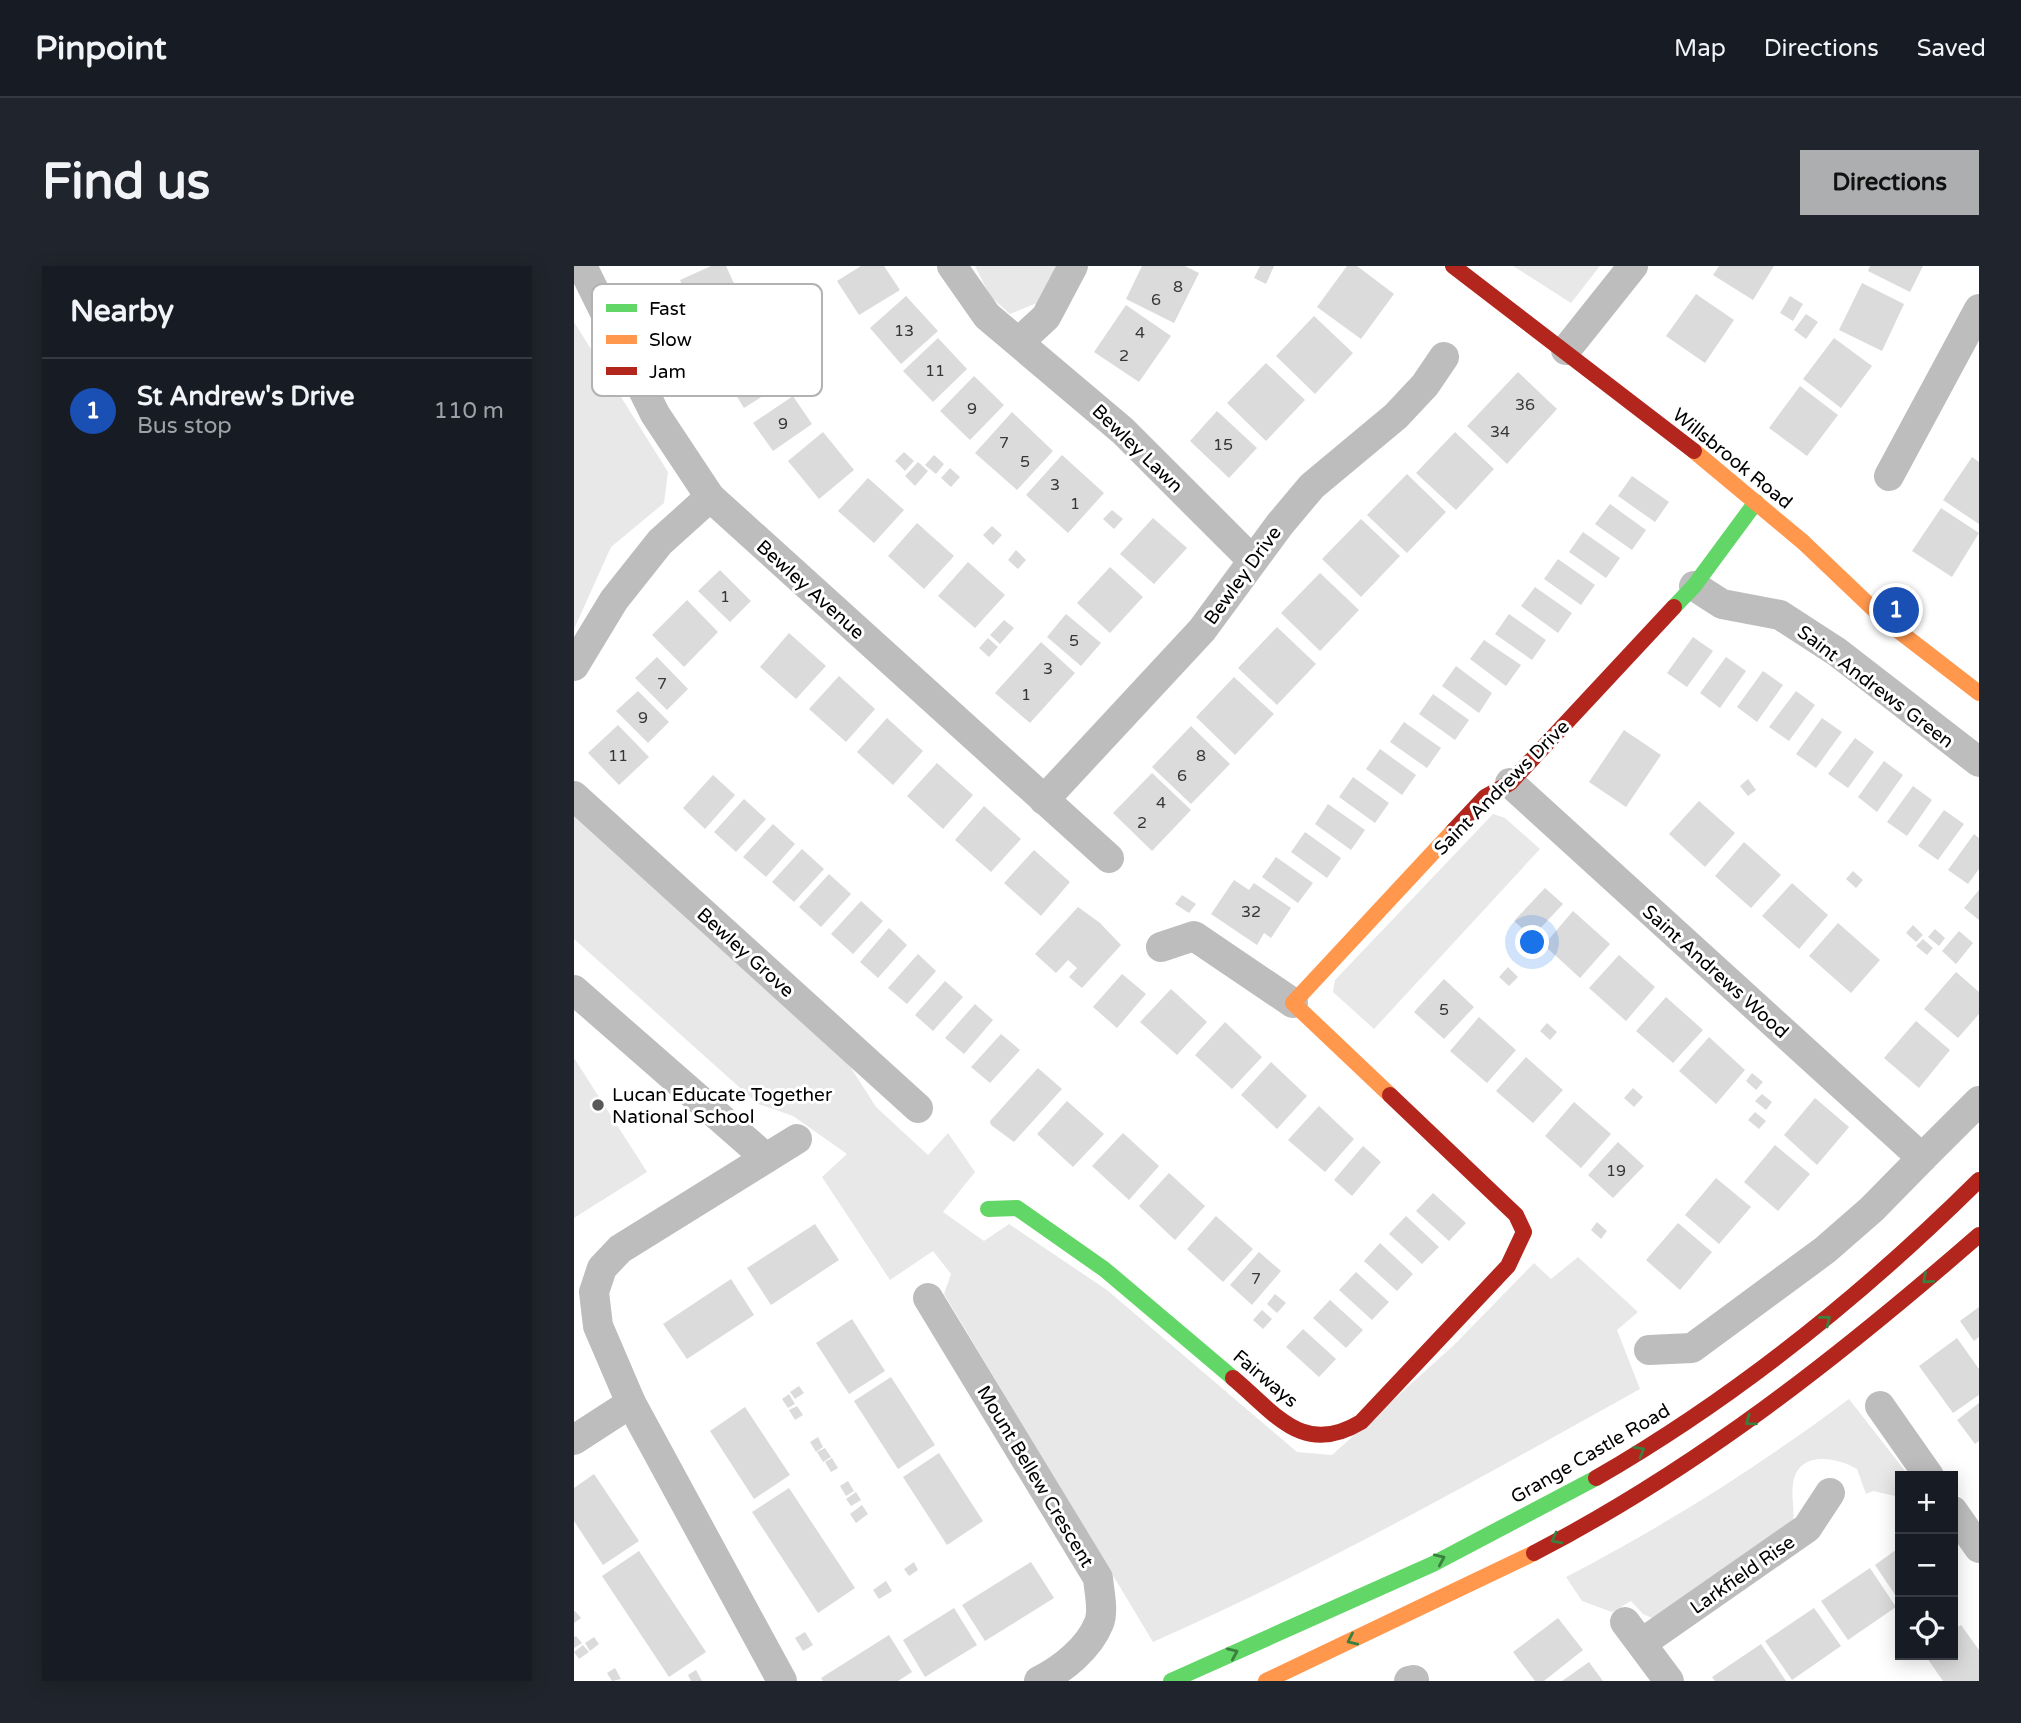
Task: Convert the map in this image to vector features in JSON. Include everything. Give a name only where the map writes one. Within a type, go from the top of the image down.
[{"type":"street","name":"Bewley Avenue","points":[[582,266],[592,286]]},
{"type":"street","name":"Bewley Lawn","points":[[952,266],[987,316],[1020,341],[1140,447],[1252,560]]},
{"type":"street","points":[[1020,341],[1046,317],[1073,266]]},
{"type":"street","name":"Willsbrook Road","points":[[1453,266],[1566,350],[1756,502],[1897,630],[1979,693]]},
{"type":"street","points":[[1566,350],[1633,266]]},
{"type":"street","points":[[1889,476],[1979,309]]},
{"type":"street","name":"Bewley Drive","points":[[1044,800],[1202,630],[1252,560],[1318,479],[1396,416],[1425,385],[1444,357]]},
{"type":"street","name":"Bewley Avenue","points":[[646,396],[655,414],[710,497],[1109,858]]},
{"type":"street","points":[[574,666],[614,600],[660,542],[710,497]]},
{"type":"street","name":"Saint Andrews Drive","points":[[1293,1003],[1485,797],[1510,783],[1694,586],[1756,502]]},
{"type":"street","name":"Saint Andrews Green","points":[[1694,586],[1722,604],[1780,615],[1837,652],[1979,762]]},
{"type":"street","points":[[1897,630],[1979,674]]},
{"type":"street","name":"Saint Andrews Wood","points":[[1510,783],[1922,1158]]},
{"type":"street","name":"Bewley Grove","points":[[574,796],[918,1108]]},
{"type":"street","points":[[1161,947],[1194,936],[1293,1003]]},
{"type":"street","points":[[574,990],[766,1158]]},
{"type":"street","name":"Fairways","points":[[988,1209],[1017,1208],[1104,1269],[1295,1430],[1324,1439],[1341,1434],[1361,1422],[1508,1266],[1524,1231],[1516,1215],[1293,1003]]},
{"type":"street","points":[[1649,1350],[1692,1348],[1825,1250],[1872,1209],[1979,1101]]},
{"type":"street","points":[[782,1681],[631,1403],[598,1326],[594,1292],[602,1268],[620,1249],[797,1139]]},
{"type":"street","name":"Grange Castle Road","points":[[1171,1681],[1469,1546],[1645,1448],[1734,1389],[1826,1321],[1918,1241],[1979,1180]]},
{"type":"street","points":[[1266,1681],[1491,1574],[1648,1489],[1835,1359],[1979,1235]]},
{"type":"street","name":"Mount Bellew Crescent","points":[[928,1298],[1098,1578],[1100,1621],[1083,1648],[1054,1674],[1040,1681]]},
{"type":"street","points":[[574,1440],[631,1403]]},
{"type":"street","points":[[1880,1406],[1925,1471]]},
{"type":"street","name":"Larkfield Rise","points":[[1669,1681],[1634,1633],[1807,1528],[1830,1493]]},
{"type":"street","points":[[1958,1518],[1979,1548]]},
{"type":"shaded area","points":[[975,266],[1060,266],[1037,303],[1010,314],[990,296]]},
{"type":"shaded area","points":[[1513,266],[1600,266],[1571,303]]},
{"type":"shaded area","points":[[574,322],[592,351],[592,396],[620,396],[668,472],[664,503],[611,547],[574,629]]},
{"type":"shaded area","points":[[574,803],[839,1049],[876,1107],[928,1155],[948,1133],[975,1172],[943,1212],[984,1241],[1009,1224],[1107,1290],[1297,1452],[1332,1455],[1454,1345],[1534,1263],[1551,1279],[1578,1257],[1638,1312],[1617,1330],[1640,1389],[1339,1553],[1153,1642],[944,1294],[951,1274],[933,1251],[890,1280],[822,1177],[847,1154],[793,1116],[758,1104],[574,939]]},
{"type":"shaded area","points":[[1493,814],[1505,818],[1540,849],[1374,1029],[1333,992],[1335,980]]},
{"type":"shaded area","points":[[574,1058],[647,1172],[574,1218]]},
{"type":"shaded area","points":[[1849,1399],[1905,1471],[1895,1471],[1895,1496],[1873,1491],[1866,1494],[1857,1469],[1829,1460],[1810,1461],[1796,1473],[1792,1494],[1793,1523],[1654,1619],[1643,1614],[1631,1601],[1612,1612],[1582,1601],[1566,1577],[1640,1537],[1780,1448]]},
{"type":"building","points":[[711,266],[726,266],[734,284],[682,284],[680,280]]},
{"type":"building","points":[[861,266],[884,266],[900,290],[859,315],[837,281]]},
{"type":"building","points":[[1142,266],[1185,266],[1199,273],[1174,323],[1126,299]]},
{"type":"building","points":[[1260,266],[1274,266],[1266,284],[1254,278]]},
{"type":"building","points":[[1347,266],[1357,266],[1394,294],[1361,339],[1317,307]]},
{"type":"building","points":[[1719,266],[1774,266],[1753,300],[1713,275]]},
{"type":"building","points":[[1870,266],[1923,266],[1910,292],[1868,271]]},
{"type":"building","points":[[1862,283],[1904,304],[1882,351],[1839,330]]},
{"type":"building","points":[[1696,294],[1734,320],[1705,363],[1666,336]]},
{"type":"building","points":[[906,296],[938,331],[901,364],[870,328]]},
{"type":"building","points":[[1790,296],[1803,304],[1793,321],[1780,313]]},
{"type":"building","points":[[1126,305],[1171,336],[1139,382],[1094,352]]},
{"type":"building","points":[[1806,314],[1818,322],[1806,339],[1794,330]]},
{"type":"building","points":[[1314,316],[1353,353],[1315,394],[1276,356]]},
{"type":"building","points":[[938,338],[967,369],[933,402],[903,371]]},
{"type":"building","points":[[1834,338],[1872,366],[1841,408],[1803,379]]},
{"type":"building","points":[[1266,363],[1305,400],[1266,441],[1227,403]]},
{"type":"building","points":[[1518,372],[1557,409],[1507,464],[1467,426]]},
{"type":"building","points":[[974,376],[1004,405],[970,440],[940,411]]},
{"type":"building","points":[[1800,386],[1838,415],[1807,456],[1769,428]]},
{"type":"building","points":[[737,396],[763,396],[744,408]]},
{"type":"building","points":[[793,396],[812,424],[773,451],[753,423]]},
{"type":"building","points":[[1217,411],[1257,448],[1229,478],[1190,441]]},
{"type":"building","points":[[1012,412],[1053,451],[1017,490],[975,453]]},
{"type":"building","points":[[823,432],[854,470],[819,499],[788,461]]},
{"type":"building","points":[[1455,432],[1494,469],[1456,510],[1416,473]]},
{"type":"building","points":[[904,452],[914,461],[905,471],[895,461]]},
{"type":"building","points":[[934,455],[944,464],[936,474],[925,465]]},
{"type":"building","points":[[1062,455],[1104,493],[1068,533],[1026,495]]},
{"type":"building","points":[[1972,457],[1979,462],[1979,524],[1943,500]]},
{"type":"building","points":[[918,462],[928,471],[915,486],[905,476]]},
{"type":"building","points":[[950,468],[960,477],[951,487],[941,478]]},
{"type":"building","points":[[1407,474],[1446,512],[1407,553],[1367,515]]},
{"type":"building","points":[[1632,476],[1669,502],[1655,522],[1618,496]]},
{"type":"building","points":[[868,478],[904,510],[874,543],[838,511]]},
{"type":"building","points":[[1610,504],[1646,530],[1632,550],[1595,524]]},
{"type":"building","points":[[1941,508],[1979,533],[1952,577],[1912,551]]},
{"type":"building","points":[[1112,510],[1123,519],[1114,529],[1103,519]]},
{"type":"building","points":[[1153,518],[1187,548],[1154,584],[1120,554]]},
{"type":"building","points":[[1361,519],[1400,556],[1361,597],[1322,559]]},
{"type":"building","points":[[917,523],[954,556],[924,589],[888,556]]},
{"type":"building","points":[[992,526],[1002,535],[993,545],[983,535]]},
{"type":"building","points":[[1583,532],[1620,558],[1606,578],[1569,552]]},
{"type":"building","points":[[1016,550],[1026,560],[1018,569],[1008,560]]},
{"type":"building","points":[[1558,559],[1595,585],[1581,605],[1544,579]]},
{"type":"building","points":[[968,562],[1005,595],[975,628],[938,596]]},
{"type":"building","points":[[1110,567],[1143,597],[1110,633],[1077,603]]},
{"type":"building","points":[[720,570],[751,601],[730,622],[698,591]]},
{"type":"building","points":[[1320,573],[1359,610],[1320,651],[1281,613]]},
{"type":"building","points":[[1535,587],[1572,613],[1558,633],[1521,606]]},
{"type":"building","points":[[687,600],[718,632],[684,667],[652,635]]},
{"type":"building","points":[[1066,614],[1101,643],[1081,666],[1047,637]]},
{"type":"building","points":[[1509,614],[1546,640],[1532,660],[1495,634]]},
{"type":"building","points":[[1004,620],[1014,628],[1000,644],[990,635]]},
{"type":"building","points":[[1277,627],[1316,664],[1277,705],[1238,668]]},
{"type":"building","points":[[789,633],[826,666],[796,699],[760,667]]},
{"type":"building","points":[[1693,637],[1713,651],[1687,687],[1667,673]]},
{"type":"building","points":[[988,638],[998,647],[989,657],[979,648]]},
{"type":"building","points":[[1484,640],[1521,665],[1506,686],[1470,659]]},
{"type":"building","points":[[1041,642],[1075,673],[1030,723],[995,693]]},
{"type":"building","points":[[657,657],[688,689],[667,710],[635,678]]},
{"type":"building","points":[[1726,657],[1746,671],[1720,708],[1700,693]]},
{"type":"building","points":[[1456,666],[1492,693],[1479,713],[1442,686]]},
{"type":"building","points":[[1763,671],[1783,685],[1757,722],[1737,707]]},
{"type":"building","points":[[839,676],[875,709],[846,742],[809,709]]},
{"type":"building","points":[[1234,677],[1274,714],[1235,755],[1196,717]]},
{"type":"building","points":[[638,691],[669,722],[648,743],[616,711]]},
{"type":"building","points":[[1796,691],[1815,705],[1789,741],[1769,727]]},
{"type":"building","points":[[1433,694],[1469,720],[1455,740],[1419,714]]},
{"type":"building","points":[[887,718],[923,751],[893,785],[857,752]]},
{"type":"building","points":[[1822,718],[1842,732],[1816,768],[1796,754]]},
{"type":"building","points":[[1404,722],[1441,748],[1427,768],[1390,742]]},
{"type":"building","points":[[618,725],[649,757],[619,785],[588,753]]},
{"type":"building","points":[[1191,726],[1230,764],[1191,804],[1152,767]]},
{"type":"building","points":[[1624,730],[1661,755],[1626,807],[1589,782]]},
{"type":"building","points":[[1855,738],[1874,752],[1848,788],[1828,774]]},
{"type":"building","points":[[1380,749],[1416,775],[1402,795],[1366,769]]},
{"type":"building","points":[[1884,761],[1903,775],[1877,812],[1858,797]]},
{"type":"building","points":[[937,763],[973,795],[943,829],[907,796]]},
{"type":"building","points":[[1152,773],[1191,810],[1152,851],[1113,813]]},
{"type":"building","points":[[713,775],[735,795],[705,829],[683,808]]},
{"type":"building","points":[[1353,777],[1389,803],[1375,823],[1339,797]]},
{"type":"building","points":[[1748,779],[1756,790],[1748,796],[1740,786]]},
{"type":"building","points":[[1913,786],[1932,800],[1907,836],[1887,822]]},
{"type":"building","points":[[744,799],[766,819],[736,852],[714,832]]},
{"type":"building","points":[[1699,801],[1735,833],[1705,867],[1669,834]]},
{"type":"building","points":[[1328,804],[1365,830],[1351,850],[1315,824]]},
{"type":"building","points":[[984,806],[1021,839],[991,872],[955,840]]},
{"type":"building","points":[[1944,810],[1964,824],[1938,860],[1918,846]]},
{"type":"building","points":[[773,824],[795,844],[766,877],[743,857]]},
{"type":"building","points":[[1305,832],[1341,858],[1327,878],[1291,852]]},
{"type":"building","points":[[1974,834],[1979,838],[1979,869],[1968,884],[1948,870]]},
{"type":"building","points":[[1744,842],[1781,875],[1751,908],[1715,876]]},
{"type":"building","points":[[802,849],[824,869],[794,902],[772,882]]},
{"type":"building","points":[[1034,850],[1070,882],[1041,916],[1004,883]]},
{"type":"building","points":[[1276,857],[1313,883],[1298,903],[1262,877]]},
{"type":"building","points":[[1853,871],[1863,880],[1856,888],[1846,879]]},
{"type":"building","points":[[829,874],[851,894],[821,927],[799,907]]},
{"type":"building","points":[[1234,880],[1249,890],[1254,883],[1291,908],[1271,938],[1264,933],[1257,945],[1211,914]]},
{"type":"building","points":[[1792,883],[1828,915],[1799,949],[1762,916]]},
{"type":"building","points":[[1545,888],[1563,904],[1532,937],[1514,921]]},
{"type":"building","points":[[1979,890],[1979,920],[1964,908]]},
{"type":"building","points":[[1182,895],[1196,904],[1189,913],[1175,904]]},
{"type":"building","points":[[861,901],[883,921],[853,954],[831,934]]},
{"type":"building","points":[[1078,907],[1100,923],[1121,945],[1082,988],[1069,977],[1077,968],[1068,960],[1056,973],[1035,954]]},
{"type":"building","points":[[1573,911],[1610,944],[1580,978],[1544,945]]},
{"type":"building","points":[[1838,923],[1880,960],[1851,993],[1809,956]]},
{"type":"building","points":[[1913,925],[1923,935],[1916,942],[1906,933]]},
{"type":"building","points":[[889,928],[907,945],[878,978],[860,962]]},
{"type":"building","points":[[1935,929],[1945,938],[1939,946],[1928,937]]},
{"type":"building","points":[[1959,931],[1973,943],[1956,964],[1942,951]]},
{"type":"building","points":[[1923,939],[1933,948],[1927,955],[1916,946]]},
{"type":"building","points":[[918,954],[936,971],[907,1004],[888,988]]},
{"type":"building","points":[[1619,955],[1655,987],[1626,1021],[1589,988]]},
{"type":"building","points":[[1508,967],[1518,977],[1509,986],[1499,977]]},
{"type":"building","points":[[1956,972],[1979,992],[1979,1014],[1958,1038],[1924,1009]]},
{"type":"building","points":[[1122,974],[1146,994],[1117,1028],[1093,1007]]},
{"type":"building","points":[[1444,979],[1474,1007],[1444,1039],[1414,1012]]},
{"type":"building","points":[[945,981],[963,997],[933,1031],[915,1015]]},
{"type":"building","points":[[1171,989],[1207,1022],[1177,1055],[1140,1022]]},
{"type":"building","points":[[1666,997],[1703,1030],[1673,1063],[1636,1031]]},
{"type":"building","points":[[975,1004],[993,1020],[964,1054],[945,1038]]},
{"type":"building","points":[[1479,1017],[1516,1050],[1487,1083],[1450,1051]]},
{"type":"building","points":[[1916,1021],[1950,1050],[1919,1088],[1884,1058]]},
{"type":"building","points":[[1225,1022],[1262,1057],[1232,1089],[1195,1055]]},
{"type":"building","points":[[1547,1023],[1557,1032],[1550,1040],[1540,1031]]},
{"type":"building","points":[[1001,1034],[1020,1050],[990,1083],[971,1067]]},
{"type":"building","points":[[1709,1037],[1745,1070],[1716,1104],[1679,1071]]},
{"type":"building","points":[[1526,1057],[1563,1090],[1533,1123],[1496,1091]]},
{"type":"building","points":[[1271,1062],[1307,1096],[1277,1129],[1241,1095]]},
{"type":"building","points":[[1038,1068],[1062,1089],[1014,1142],[991,1125],[990,1121]]},
{"type":"building","points":[[1752,1073],[1763,1082],[1756,1090],[1746,1081]]},
{"type":"building","points":[[1633,1088],[1643,1097],[1634,1107],[1624,1098]]},
{"type":"building","points":[[1762,1094],[1772,1102],[1766,1110],[1755,1101]]},
{"type":"building","points":[[1815,1098],[1849,1127],[1817,1165],[1784,1135]]},
{"type":"building","points":[[1067,1101],[1104,1134],[1073,1167],[1037,1134]]},
{"type":"building","points":[[1574,1102],[1611,1134],[1581,1168],[1545,1136]]},
{"type":"building","points":[[1319,1106],[1354,1139],[1325,1172],[1288,1140]]},
{"type":"building","points":[[1755,1112],[1766,1121],[1759,1129],[1748,1120]]},
{"type":"building","points":[[1123,1133],[1159,1166],[1129,1200],[1092,1166]]},
{"type":"building","points":[[1618,1142],[1644,1166],[1613,1198],[1588,1175]]},
{"type":"building","points":[[1775,1145],[1810,1174],[1778,1211],[1744,1182]]},
{"type":"building","points":[[1363,1146],[1381,1162],[1352,1196],[1334,1180]]},
{"type":"building","points":[[1169,1173],[1205,1206],[1175,1240],[1139,1206]]},
{"type":"building","points":[[1716,1178],[1751,1207],[1719,1244],[1685,1215]]},
{"type":"building","points":[[1433,1193],[1466,1223],[1449,1241],[1416,1211]]},
{"type":"building","points":[[1216,1216],[1253,1249],[1223,1282],[1187,1249]]},
{"type":"building","points":[[1406,1216],[1439,1247],[1422,1264],[1389,1234]]},
{"type":"building","points":[[1597,1222],[1607,1231],[1601,1239],[1591,1230]]},
{"type":"building","points":[[1678,1223],[1712,1252],[1680,1290],[1646,1260]]},
{"type":"building","points":[[815,1224],[839,1260],[771,1305],[747,1268]]},
{"type":"building","points":[[1380,1243],[1413,1274],[1397,1291],[1364,1261]]},
{"type":"building","points":[[1259,1252],[1281,1271],[1252,1305],[1230,1285]]},
{"type":"building","points":[[1356,1272],[1389,1302],[1372,1320],[1339,1290]]},
{"type":"building","points":[[731,1279],[754,1315],[687,1359],[663,1324]]},
{"type":"building","points":[[1275,1294],[1286,1303],[1277,1313],[1267,1304]]},
{"type":"building","points":[[1330,1300],[1363,1330],[1346,1348],[1313,1318]]},
{"type":"building","points":[[1979,1307],[1979,1337],[1974,1341],[1960,1321]]},
{"type":"building","points":[[1262,1310],[1272,1319],[1263,1329],[1253,1320]]},
{"type":"building","points":[[852,1319],[885,1371],[849,1394],[816,1343]]},
{"type":"building","points":[[1303,1329],[1336,1359],[1319,1377],[1286,1347]]},
{"type":"building","points":[[1957,1338],[1979,1369],[1979,1395],[1953,1413],[1919,1366]]},
{"type":"building","points":[[891,1377],[935,1445],[898,1469],[854,1401]]},
{"type":"building","points":[[799,1386],[804,1393],[795,1399],[790,1392]]},
{"type":"building","points":[[789,1394],[795,1404],[788,1408],[782,1399]]},
{"type":"building","points":[[1979,1403],[1979,1441],[1975,1444],[1957,1420]]},
{"type":"building","points":[[797,1406],[803,1415],[795,1420],[789,1410]]},
{"type":"building","points":[[745,1407],[790,1475],[754,1499],[710,1431]]},
{"type":"building","points":[[818,1437],[823,1447],[816,1452],[810,1442]]},
{"type":"building","points":[[825,1448],[831,1457],[823,1462],[817,1452]]},
{"type":"building","points":[[939,1453],[983,1521],[947,1545],[903,1477]]},
{"type":"building","points":[[832,1458],[838,1468],[831,1472],[825,1462]]},
{"type":"building","points":[[594,1474],[639,1541],[603,1565],[574,1521],[574,1488]]},
{"type":"building","points":[[848,1481],[854,1491],[846,1496],[840,1486]]},
{"type":"building","points":[[789,1488],[855,1588],[818,1613],[752,1512]]},
{"type":"building","points":[[856,1492],[861,1500],[851,1506],[846,1499]]},
{"type":"building","points":[[862,1505],[868,1514],[856,1523],[850,1514]]},
{"type":"building","points":[[639,1551],[706,1652],[669,1677],[602,1576]]},
{"type":"building","points":[[1895,1551],[1895,1595],[1875,1565]]},
{"type":"building","points":[[914,1562],[918,1570],[909,1576],[904,1569]]},
{"type":"building","points":[[1031,1562],[1054,1598],[985,1641],[962,1605]]},
{"type":"building","points":[[1870,1568],[1895,1608],[1848,1640],[1821,1601]]},
{"type":"building","points":[[886,1581],[892,1591],[879,1599],[873,1590]]},
{"type":"building","points":[[954,1608],[977,1645],[925,1677],[903,1640]]},
{"type":"building","points":[[1814,1608],[1841,1646],[1792,1680],[1765,1641]]},
{"type":"building","points":[[574,1612],[581,1618],[574,1623]]},
{"type":"building","points":[[1558,1618],[1583,1650],[1544,1681],[1535,1681],[1513,1652]]},
{"type":"building","points":[[1961,1625],[1979,1650],[1979,1681],[1943,1681],[1928,1660],[1958,1660],[1958,1627]]},
{"type":"building","points":[[805,1632],[813,1645],[803,1651],[795,1638]]},
{"type":"building","points":[[889,1635],[912,1672],[898,1681],[823,1681],[821,1678]]},
{"type":"building","points":[[574,1637],[582,1643],[574,1648]]},
{"type":"building","points":[[594,1637],[599,1644],[590,1651],[585,1643]]},
{"type":"building","points":[[1761,1644],[1786,1681],[1715,1681],[1712,1677]]},
{"type":"building","points":[[583,1645],[589,1652],[579,1659],[574,1652]]},
{"type":"building","points":[[1589,1662],[1603,1681],[1562,1681]]},
{"type":"building","points":[[615,1668],[621,1679],[612,1681],[607,1673]]},
{"type":"building","points":[[696,1670],[702,1681],[691,1681],[688,1675]]},
{"type":"traffic: fast","points":[[1674,607],[1694,586],[1756,502]]},
{"type":"traffic: fast","points":[[988,1209],[1017,1208],[1104,1269],[1233,1378]]},
{"type":"traffic: fast","points":[[1171,1681],[1433,1564],[1596,1478]]},
{"type":"traffic: slow","points":[[1694,451],[1803,542],[1887,622],[1979,693]]},
{"type":"traffic: slow","points":[[1390,1095],[1293,1003],[1454,830]]},
{"type":"traffic: slow","points":[[1266,1681],[1534,1553]]},
{"type":"traffic: jam","points":[[1453,266],[1694,451]]},
{"type":"traffic: jam","points":[[1454,830],[1485,797],[1510,783],[1674,607]]},
{"type":"traffic: jam","points":[[1233,1378],[1291,1427],[1306,1433],[1323,1435],[1341,1432],[1361,1422],[1508,1266],[1524,1232],[1516,1215],[1390,1095]]},
{"type":"traffic: jam","points":[[1596,1478],[1699,1413],[1797,1341],[1890,1264],[1979,1180]]},
{"type":"traffic: jam","points":[[1534,1553],[1653,1484],[1766,1408],[1874,1324],[1979,1235]]},
{"type":"place","name":"St Andrew's Drive","points":[[1896,610]]},
{"type":"place","name":"Lucan Educate Together National School","points":[[598,1105]]}]
